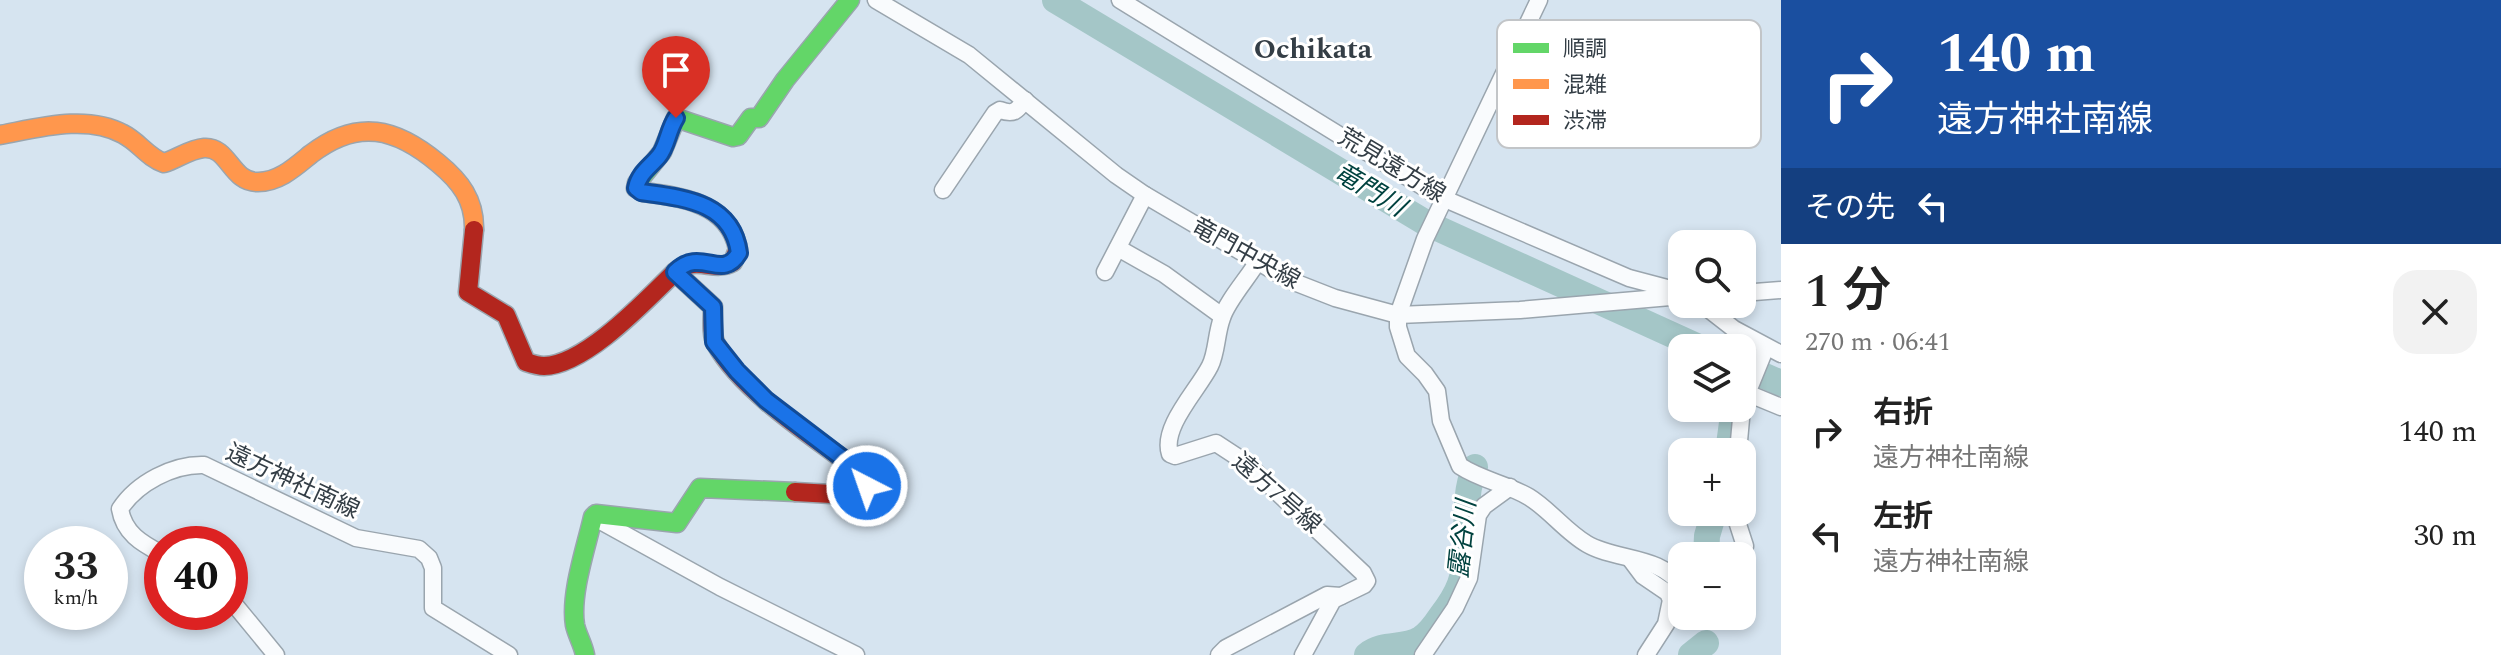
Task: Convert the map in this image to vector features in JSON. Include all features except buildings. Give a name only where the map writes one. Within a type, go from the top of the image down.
[{"type":"street","points":[[0,135],[66,125],[100,126],[119,132],[164,163],[205,147],[215,149],[233,172],[251,182],[274,179],[333,141],[378,130],[393,133],[425,152],[466,191],[472,202],[474,218],[468,292],[506,315],[526,362],[542,368],[583,354],[615,329],[684,263],[725,265],[734,261],[739,253],[734,234],[710,208],[695,200],[641,192],[636,188],[647,166],[662,154],[668,129],[676,118],[733,137],[738,136],[751,118],[759,118],[785,80],[850,0]]},
{"type":"street","name":"竜門中央線","points":[[876,0],[969,55],[1116,175],[1145,195],[1289,280],[1324,294],[1398,315],[1542,308],[1668,296]]},
{"type":"street","name":"荒見遠方線","points":[[1120,0],[1445,199],[1629,278],[1668,291]]},
{"type":"street","points":[[1530,20],[1539,0]]},
{"type":"street","points":[[1497,89],[1425,239],[1398,315],[1398,327],[1407,356],[1437,391],[1441,421],[1460,466],[1530,498],[1588,545],[1631,560],[1642,560],[1668,574]]},
{"type":"street","points":[[943,190],[995,113],[1000,110],[1016,112],[1025,100]]},
{"type":"street","points":[[1105,272],[1145,195]]},
{"type":"street","points":[[1118,248],[1164,274],[1222,316]]},
{"type":"street","name":"遠方7号線","points":[[1258,261],[1222,316],[1211,364],[1177,419],[1169,438],[1170,454],[1175,456],[1216,443],[1245,462],[1363,573],[1367,581],[1364,585],[1341,596]]},
{"type":"street","points":[[585,655],[575,617],[579,582],[596,514],[677,523],[700,488],[705,487],[850,495],[867,486],[862,473],[766,400],[737,371],[714,342],[713,307],[675,272]]},
{"type":"street","points":[[1756,292],[1781,290]]},
{"type":"street","points":[[1717,318],[1771,351],[1756,379]]},
{"type":"street","points":[[1756,401],[1781,407]]},
{"type":"street","name":"遠方神社南線","points":[[144,543],[122,523],[120,509],[128,496],[155,477],[190,465],[204,465],[356,538],[419,549],[429,558],[433,568],[433,608],[509,655]]},
{"type":"street","points":[[1423,655],[1455,608],[1469,578],[1478,515],[1484,506],[1510,487]]},
{"type":"street","points":[[593,517],[756,606],[856,655]]},
{"type":"street","points":[[1631,560],[1643,576],[1668,593],[1671,600],[1666,624],[1646,655]]},
{"type":"street","points":[[1219,655],[1226,648],[1307,604],[1327,595],[1341,596]]},
{"type":"street","points":[[1303,655],[1333,600],[1341,596]]},
{"type":"street","points":[[248,621],[276,655]]},
{"type":"waterway","name":"竜門川","points":[[1055,0],[1426,223],[1670,334]]},
{"type":"waterway","name":"竜門川","points":[[1756,372],[1781,383]]},
{"type":"waterway","points":[[1730,438],[1732,422]]},
{"type":"waterway","name":"露谷川","points":[[1367,655],[1380,648],[1407,644],[1423,637],[1454,597],[1464,570],[1468,496],[1475,467]]},
{"type":"waterway","points":[[1707,542],[1710,526]]},
{"type":"waterway","points":[[1691,655],[1706,643]]},
{"type":"traffic: fast","points":[[643,192],[636,188],[637,183],[662,152],[676,118],[738,136],[751,118],[759,118],[785,80],[850,0]]},
{"type":"traffic: fast","points":[[585,655],[575,625],[575,599],[596,514],[677,523],[700,488],[795,492]]},
{"type":"traffic: slow","points":[[0,135],[62,124],[94,125],[123,134],[164,163],[194,150],[212,149],[242,177],[258,182],[280,177],[328,143],[345,135],[361,132],[392,135],[422,151],[453,177],[469,200],[474,230]]},
{"type":"traffic: jam","points":[[643,192],[688,200],[702,205],[725,221],[738,249],[733,262],[718,266],[691,264],[675,272],[713,307],[714,340],[744,380],[782,414],[862,473],[867,480],[867,486],[850,495],[795,492]]},
{"type":"traffic: jam","points":[[474,230],[468,292],[506,315],[526,362],[538,365],[560,363],[596,343],[632,314],[675,272]]},
{"type":"district","name":"Ochikata","points":[[1313,48]]},
{"type":"route","points":[[676,118],[668,129],[662,154],[647,166],[636,188],[641,192],[695,200],[710,208],[734,234],[739,253],[734,261],[725,265],[691,261],[675,272],[713,307],[714,342],[737,371],[766,400],[862,473],[867,486]]}]
